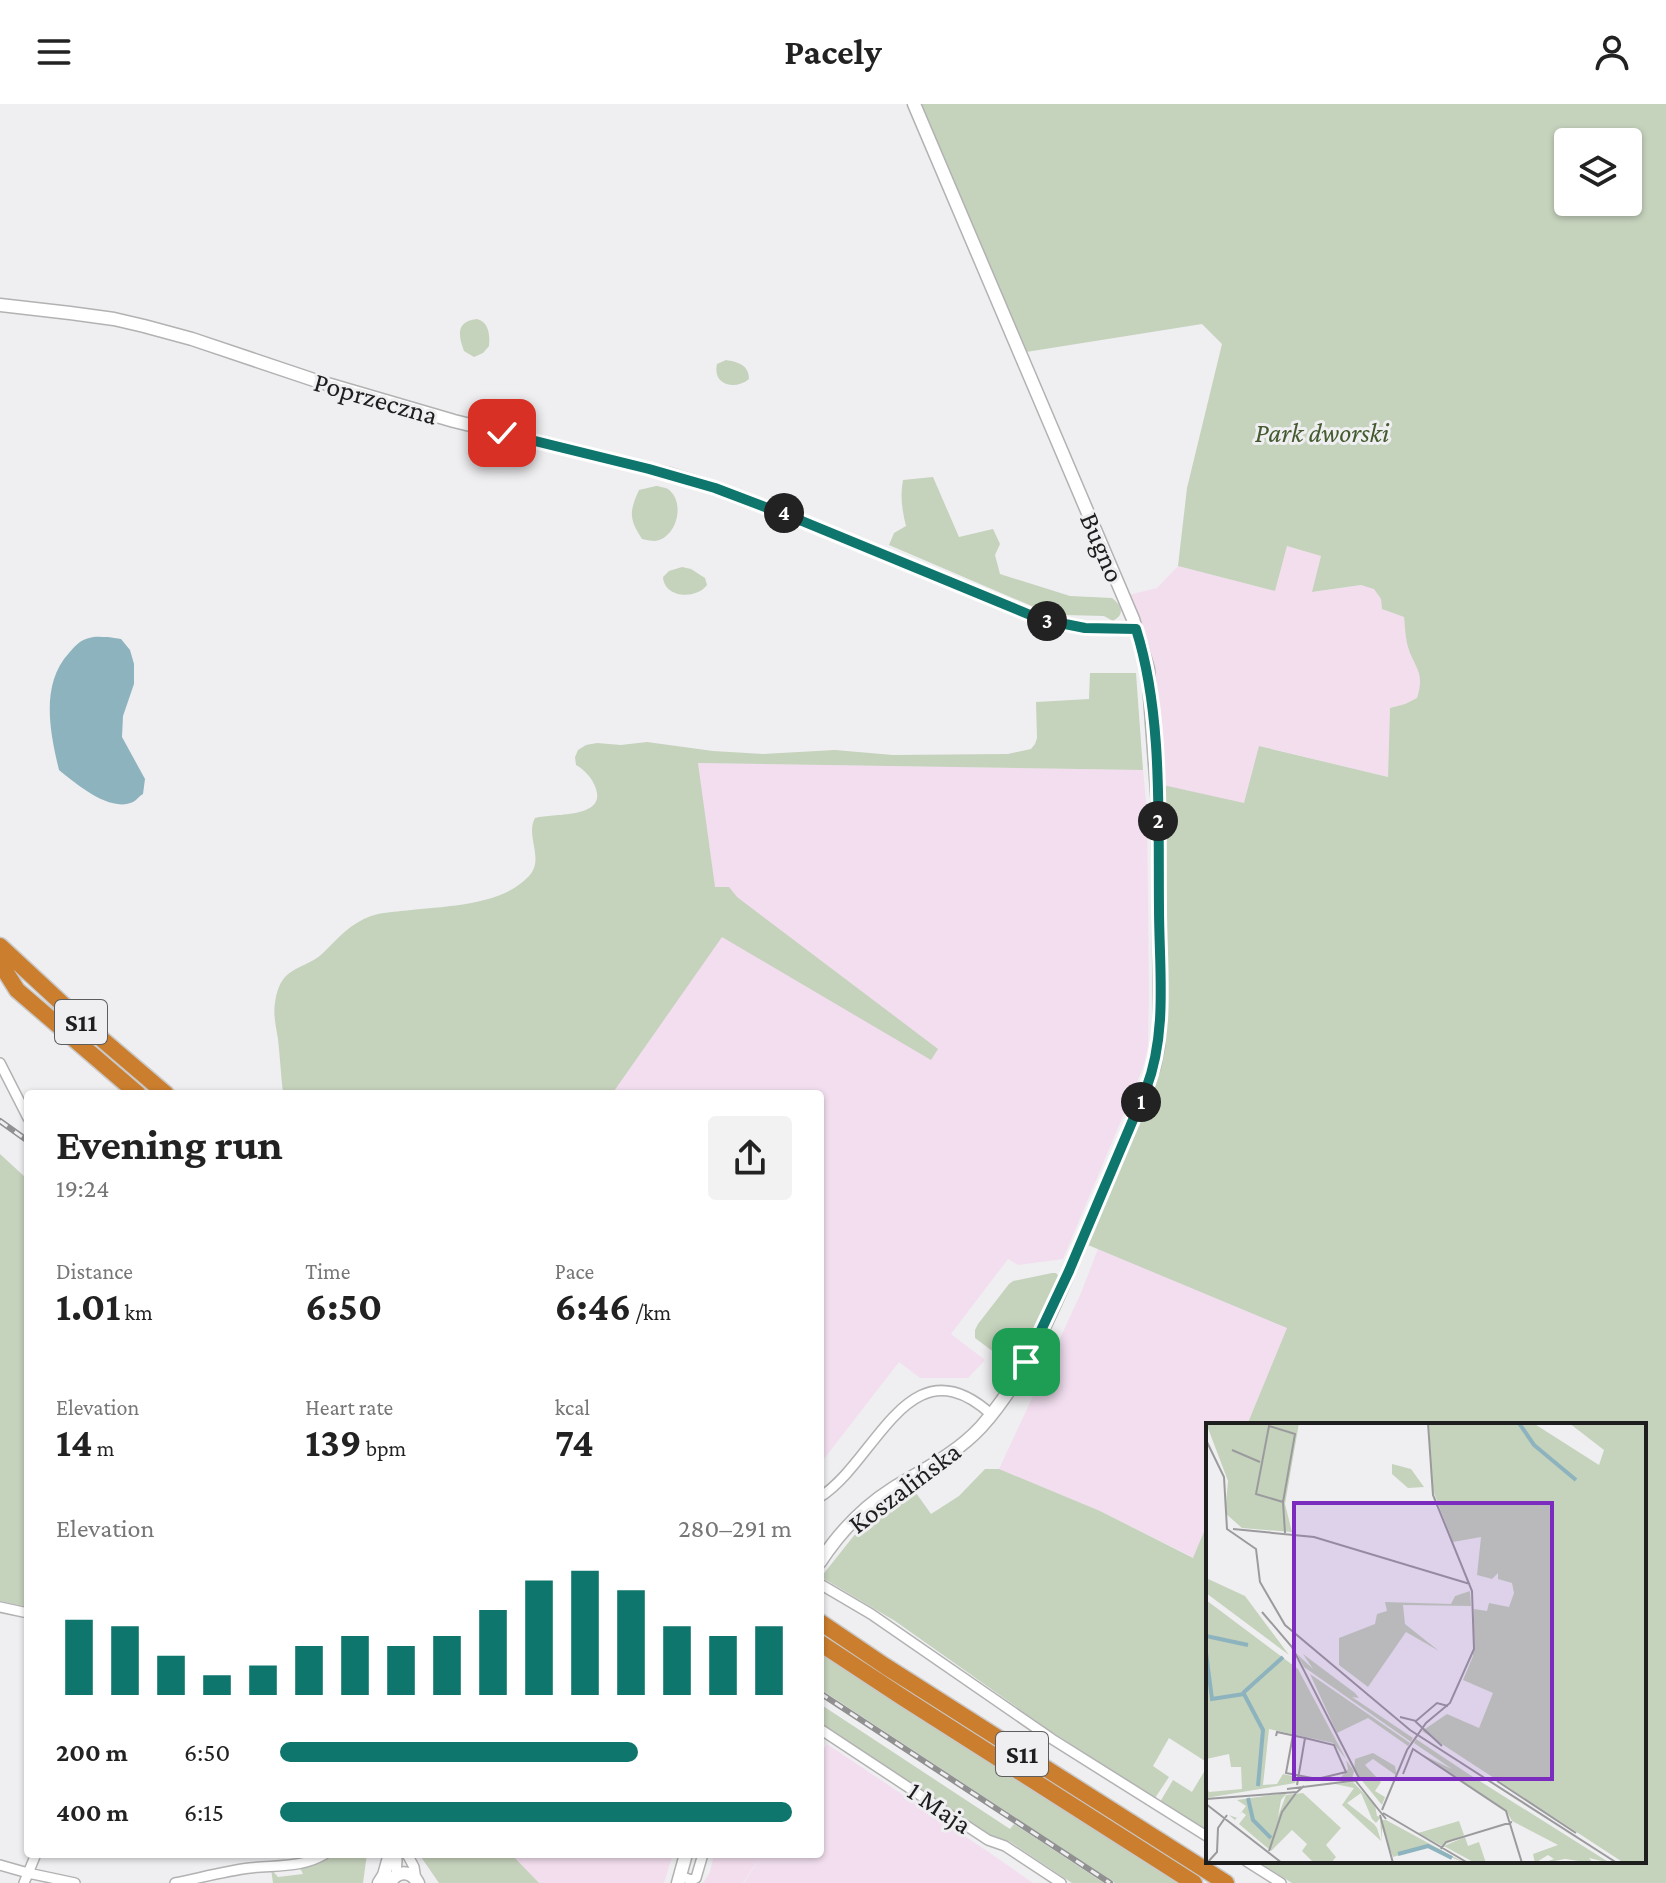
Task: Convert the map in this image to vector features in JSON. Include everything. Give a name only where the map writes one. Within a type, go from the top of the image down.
[{"type":"highway","name":"S11","points":[[0,946],[161,1090]]},
{"type":"highway","name":"S11","points":[[0,963],[17,990],[133,1090]]},
{"type":"highway","name":"S11","points":[[824,1625],[1226,1883]]},
{"type":"highway","name":"S11","points":[[824,1646],[1194,1883]]},
{"type":"street","name":"Bugno","points":[[914,104],[1136,629],[1148,669],[1157,778],[1160,985],[1158,1047],[1154,1067],[1057,1298],[1018,1378],[992,1415]]},
{"type":"street","name":"Poprzeczna","points":[[0,305],[99,317],[144,326],[454,421],[689,480],[802,521],[1026,614],[1069,626],[1136,629]]},
{"type":"street","points":[[0,1063],[24,1110]]},
{"type":"street","points":[[824,1494],[850,1471],[894,1414],[924,1393],[942,1390],[962,1394],[992,1415]]},
{"type":"street","name":"Koszalińska","points":[[824,1556],[835,1540],[870,1505],[945,1458],[992,1415]]},
{"type":"street","points":[[824,1586],[871,1614],[1052,1739],[1206,1836]]},
{"type":"street","points":[[0,1607],[24,1612]]},
{"type":"street","name":"1 Maja","points":[[824,1732],[988,1840],[1005,1846],[1061,1883]]},
{"type":"street","points":[[26,1878],[34,1858]]},
{"type":"street","points":[[175,1883],[318,1858]]},
{"type":"street","points":[[387,1881],[384,1875],[390,1858]]},
{"type":"street","points":[[387,1881],[395,1858]]},
{"type":"street","points":[[409,1858],[417,1881]]},
{"type":"street","points":[[685,1858],[679,1879],[691,1880],[696,1878],[702,1858]]},
{"type":"street","points":[[1249,1863],[1281,1883]]},
{"type":"street","points":[[0,1865],[26,1878],[75,1883]]},
{"type":"street","points":[[387,1881],[400,1873],[409,1874],[417,1881]]},
{"type":"shaded area","points":[[1287,546],[1321,556],[1313,592],[1361,585],[1374,588],[1381,599],[1382,609],[1404,617],[1407,642],[1420,672],[1420,688],[1417,698],[1390,708],[1388,777],[1260,746],[1244,804],[1163,785],[1153,668],[1140,620],[1129,595],[1157,588],[1178,566],[1275,591]]},
{"type":"shaded area","points":[[698,763],[1143,770],[1147,811],[1148,1046],[1136,1085],[1063,1259],[1018,1265],[1008,1259],[951,1334],[985,1360],[968,1378],[920,1378],[899,1362],[824,1459],[824,1090],[615,1090],[721,937]]},
{"type":"shaded area","points":[[1098,1249],[1287,1328],[1248,1423],[1206,1423],[1206,1527],[1194,1558],[1100,1511],[999,1469],[1081,1293]]},
{"type":"shaded area","points":[[827,1744],[1033,1883],[744,1883],[760,1858],[824,1858],[824,1749]]},
{"type":"shaded area","points":[[422,1858],[672,1858],[664,1883],[439,1883]]},
{"type":"shaded area","points":[[713,1858],[759,1858],[743,1883],[703,1883]]},
{"type":"green space","name":"Park dworski","points":[[920,104],[1666,104],[1666,1883],[1292,1883],[1260,1863],[1646,1863],[1646,1423],[1248,1423],[1287,1328],[1088,1245],[1152,1091],[1164,1048],[1163,785],[1244,803],[1259,746],[1388,777],[1390,708],[1417,698],[1419,689],[1418,669],[1407,643],[1404,617],[1382,609],[1381,599],[1374,589],[1361,585],[1312,592],[1321,556],[1287,546],[1275,591],[1178,566],[1187,488],[1222,344],[1202,324],[1026,352]]},
{"type":"green space","points":[[477,319],[486,326],[489,346],[474,357],[464,351],[460,330],[465,323]]},
{"type":"green space","points":[[726,360],[745,367],[749,379],[737,385],[721,381],[716,371],[717,364]]},
{"type":"green space","points":[[933,477],[959,537],[993,529],[1000,544],[995,555],[1000,574],[1070,596],[1112,598],[1120,607],[1120,615],[1113,621],[1104,616],[1065,615],[1041,610],[889,545],[894,533],[906,526],[902,503],[903,480]]},
{"type":"green space","points":[[656,486],[668,489],[674,495],[678,510],[674,527],[663,538],[653,541],[642,539],[632,515],[639,490]]},
{"type":"green space","points":[[682,567],[705,578],[707,585],[689,595],[674,593],[663,577],[669,571]]},
{"type":"green space","points":[[1090,673],[1136,673],[1143,770],[698,763],[715,887],[729,887],[737,897],[938,1049],[931,1060],[722,937],[615,1090],[283,1090],[274,1012],[277,991],[285,978],[319,956],[351,927],[371,916],[469,903],[503,894],[517,886],[529,876],[535,862],[532,832],[535,818],[585,810],[597,799],[593,782],[576,765],[578,750],[586,745],[647,742],[763,754],[835,750],[893,755],[1008,754],[1031,749],[1035,744],[1036,702],[1089,699]]},
{"type":"green space","points":[[0,1154],[24,1176],[24,1606],[0,1601]]},
{"type":"green space","points":[[1052,1273],[1060,1278],[1023,1361],[1007,1362],[975,1338],[978,1324],[1009,1284]]},
{"type":"green space","points":[[985,1469],[999,1469],[1100,1511],[1193,1558],[1206,1527],[1206,1762],[1169,1738],[1153,1766],[1169,1777],[1155,1798],[1049,1730],[895,1621],[824,1579],[824,1573],[860,1528],[914,1490],[931,1514],[959,1496]]},
{"type":"green space","points":[[824,1656],[1177,1883],[1115,1883],[824,1692]]},
{"type":"green space","points":[[824,1707],[1010,1829],[1014,1824],[1104,1883],[1072,1883],[1009,1841],[990,1836],[824,1729]]},
{"type":"green space","points":[[1206,1768],[1206,1830],[1160,1802],[1173,1780],[1192,1792]]},
{"type":"green space","points":[[366,1858],[363,1883],[273,1883],[271,1869],[278,1877],[303,1874],[299,1866],[323,1859]]},
{"type":"green space","points":[[422,1858],[515,1858],[539,1883],[439,1883]]},
{"type":"water","points":[[121,639],[130,650],[134,664],[134,684],[123,716],[122,737],[145,779],[143,794],[133,802],[124,804],[93,795],[59,770],[51,725],[51,694],[60,665],[83,640]]},
{"type":"railway","points":[[0,1121],[24,1138]]},
{"type":"railway","points":[[824,1696],[1110,1883]]},
{"type":"route","points":[[502,433],[715,488],[1040,619],[1085,628],[1136,629],[1148,669],[1157,778],[1158,1047],[1146,1089],[1051,1312],[1026,1362]]}]
